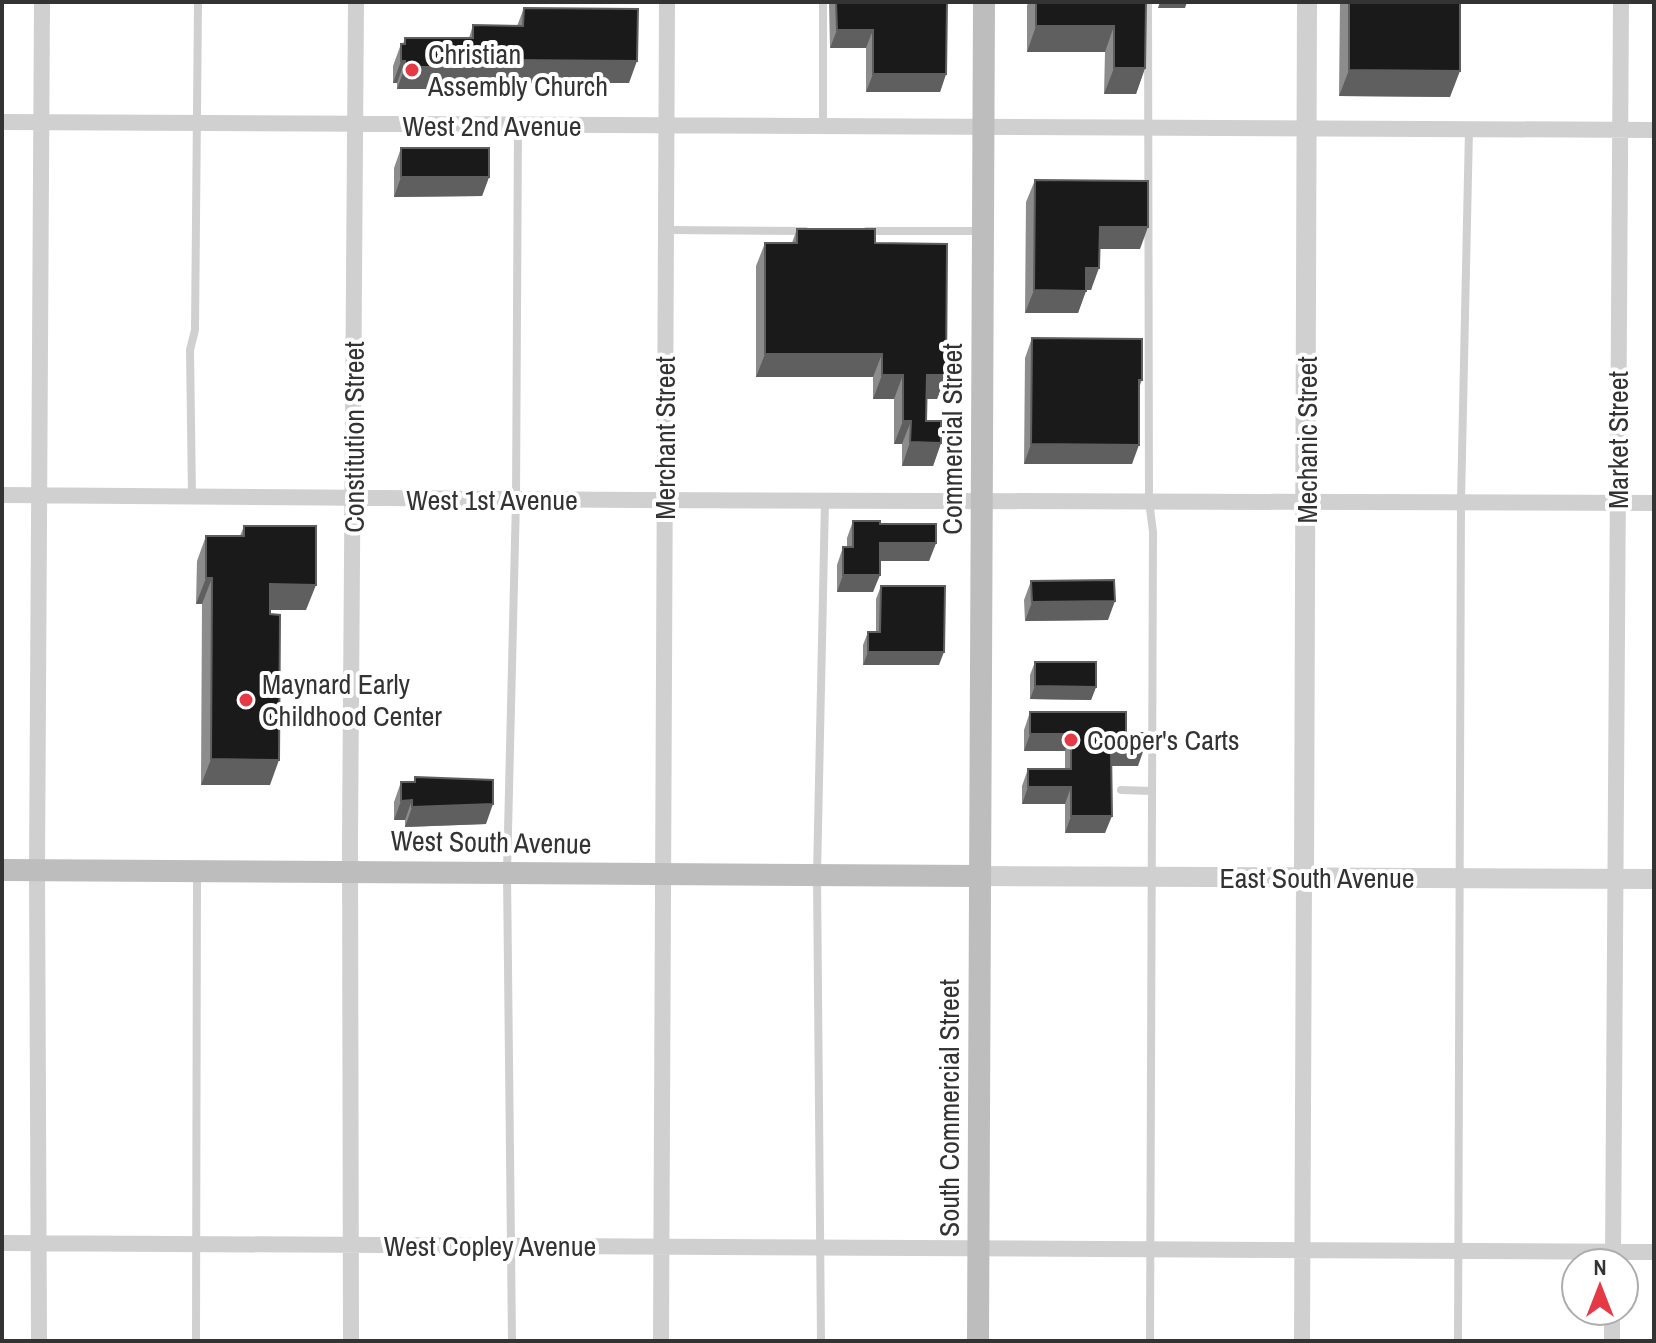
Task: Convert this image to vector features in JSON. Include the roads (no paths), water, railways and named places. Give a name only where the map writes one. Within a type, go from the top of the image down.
[{"type":"main road","name":"Commercial Street","points":[[980,876],[984,2]]},
{"type":"main road","name":"West South Avenue","points":[[2,870],[980,876]]},
{"type":"main road","name":"South Commercial Street","points":[[978,1341],[980,876]]},
{"type":"street","points":[[39,1341],[37,870],[42,2]]},
{"type":"street","name":"Constitution Street","points":[[351,1341],[350,871],[356,2]]},
{"type":"street","name":"Merchant Street","points":[[661,1341],[667,2]]},
{"type":"street","name":"Mechanic Street","points":[[1304,878],[1307,2]]},
{"type":"street","name":"Market Street","points":[[1613,1247],[1621,2]]},
{"type":"street","name":"West 2nd Avenue","points":[[2,122],[1654,130]]},
{"type":"street","name":"West 1st Avenue","points":[[2,495],[516,500],[1654,503]]},
{"type":"street","name":"East South Avenue","points":[[980,876],[1654,879]]},
{"type":"street","points":[[1302,1341],[1304,878]]},
{"type":"street","name":"West Copley Avenue","points":[[2,1243],[1459,1250],[1560,1255]]},
{"type":"lane","points":[[192,497],[190,350],[195,330],[198,2]]},
{"type":"lane","points":[[823,2],[823,128]]},
{"type":"lane","points":[[1148,2],[1149,501],[1153,532],[1150,1341]]},
{"type":"lane","points":[[512,1341],[507,873],[516,500],[518,126]]},
{"type":"lane","points":[[1458,1341],[1461,502],[1469,129]]},
{"type":"lane","points":[[666,230],[822,231]]},
{"type":"lane","points":[[853,231],[982,231]]},
{"type":"lane","points":[[821,1341],[817,875],[825,501]]},
{"type":"lane","points":[[1121,790],[1152,791]]},
{"type":"lane","points":[[196,1341],[197,871]]},
{"type":"place","name":"Christian Assembly Church","points":[[412,70]]},
{"type":"place","name":"Maynard Early Childhood Center","points":[[246,700]]},
{"type":"place","name":"Cooper's Carts","points":[[1071,740]]}]
